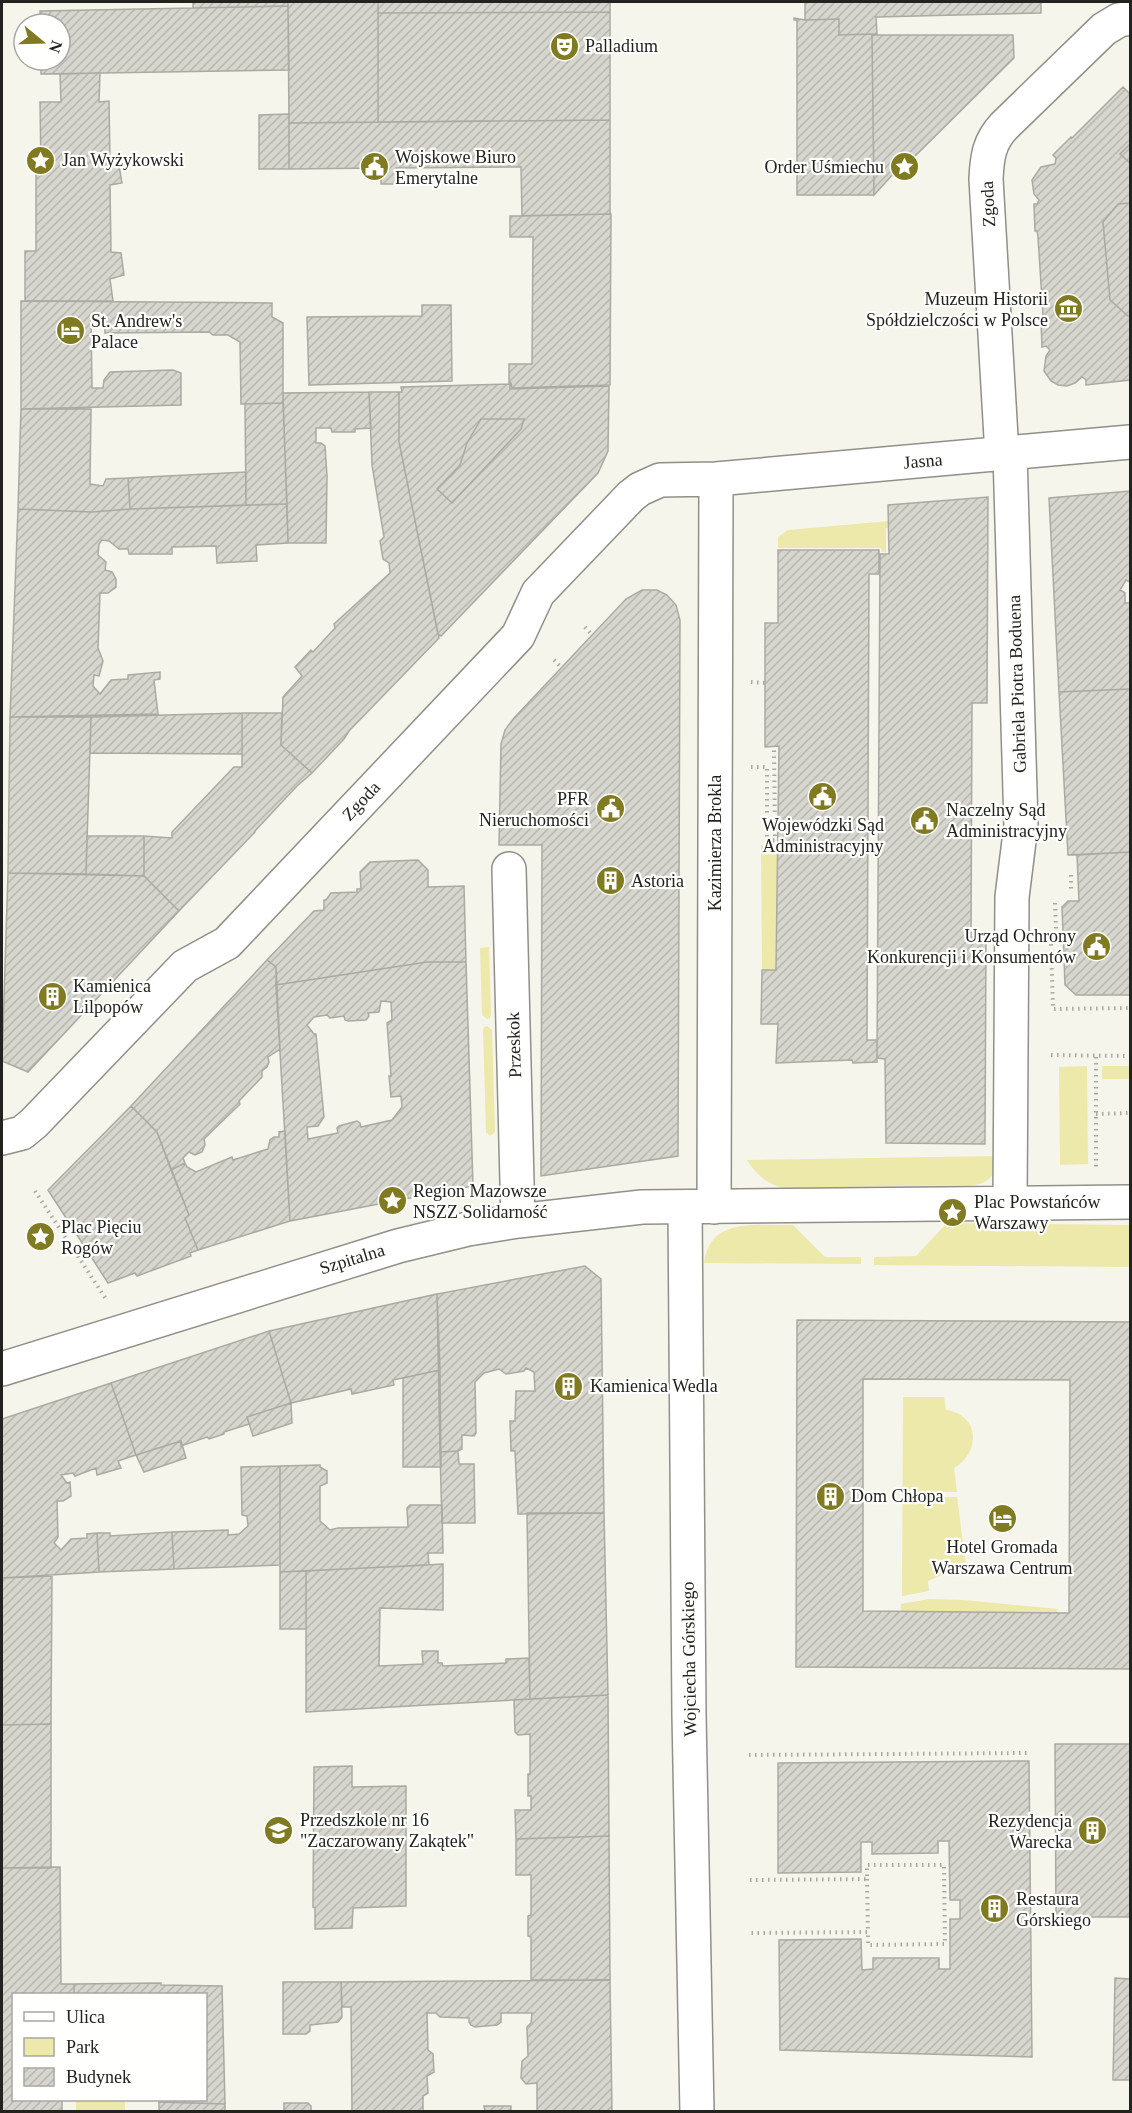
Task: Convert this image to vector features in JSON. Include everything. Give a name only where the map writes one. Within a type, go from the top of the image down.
[{"type":"street","name":"Zgoda","points":[[1006,454],[986,179],[988,151],[991,142],[1004,126],[1099,34],[1119,20],[1131,18]]},
{"type":"street","name":"Jasna","points":[[716,479],[1131,442]]},
{"type":"street","name":"Gabriela Piotra Boduena","points":[[1006,454],[1021,825],[1012,897],[1010,1202]]},
{"type":"street","name":"Zgoda","points":[[2,1138],[22,1133],[34,1123],[185,966],[227,943],[518,636],[538,593],[630,496],[660,480],[716,479]]},
{"type":"street","name":"Kazimierza Brokla","points":[[700,1207],[716,479]]},
{"type":"street","name":"Przeskok","points":[[509,869],[518,1221]]},
{"type":"street","points":[[700,1207],[1131,1202]]},
{"type":"street","name":"Szpitalna","points":[[2,1368],[398,1246],[468,1229],[631,1208],[700,1207]]},
{"type":"street","name":"Wojciecha Górskiego","points":[[697,2112],[689,1679],[700,1207]]},
{"type":"path","points":[[585,627],[592,635]]},
{"type":"path","points":[[554,660],[562,668]]},
{"type":"path","points":[[751,682],[765,683]]},
{"type":"path","points":[[746,767],[767,767],[767,841],[775,840],[774,746]]},
{"type":"path","points":[[1071,876],[1071,889]]},
{"type":"path","points":[[1055,903],[1056,929],[1051,943],[1053,1009],[1131,1008]]},
{"type":"path","points":[[1051,1054],[1096,1057],[1131,1056]]},
{"type":"path","points":[[1096,1057],[1096,1173]]},
{"type":"path","points":[[1096,1114],[1131,1113]]},
{"type":"path","points":[[35,1191],[108,1302]]},
{"type":"path","points":[[748,1755],[1028,1753]]},
{"type":"path","points":[[944,1864],[945,1944],[868,1945],[867,1879],[867,1865],[944,1864]]},
{"type":"path","points":[[750,1880],[867,1879]]},
{"type":"path","points":[[751,1933],[868,1932]]},
{"type":"green space","points":[[900,520],[900,527],[886,528],[886,552],[882,552],[881,548],[778,548],[778,537],[788,530]]},
{"type":"green space","points":[[761,845],[778,845],[776,970],[762,970]]},
{"type":"green space","points":[[489,947],[491,1014],[487,1019],[482,1015],[480,948]]},
{"type":"green space","points":[[487,1026],[492,1030],[495,1132],[490,1136],[486,1132],[483,1030]]},
{"type":"green space","points":[[1087,1066],[1088,1164],[1060,1165],[1059,1067]]},
{"type":"green space","points":[[1102,1066],[1130,1066],[1130,1079],[1102,1079]]},
{"type":"green space","points":[[997,1156],[991,1176],[988,1180],[978,1184],[784,1188],[762,1178],[747,1160]]},
{"type":"green space","points":[[947,1223],[1130,1225],[1130,1267],[874,1265],[874,1257],[916,1256]]},
{"type":"green space","points":[[751,1225],[793,1225],[825,1257],[861,1257],[861,1264],[704,1263],[708,1248],[715,1237],[725,1231]]},
{"type":"green space","points":[[903,1397],[944,1397],[946,1410],[957,1413],[965,1419],[971,1426],[973,1435],[969,1453],[954,1468],[957,1492],[926,1492],[926,1500],[933,1499],[933,1497],[957,1497],[966,1565],[928,1581],[929,1591],[902,1596]]},
{"type":"green space","points":[[929,1599],[1058,1609],[1057,1613],[901,1612],[901,1604]]},
{"type":"green space","points":[[76,2101],[125,2101],[125,2111],[76,2111]]},
{"type":"building","points":[[193,2],[288,2],[288,6],[193,8]]},
{"type":"building","points":[[288,2],[378,2],[378,122],[289,123]]},
{"type":"building","points":[[378,2],[610,2],[610,12],[378,13]]},
{"type":"building","points":[[805,2],[1041,2],[1041,13],[876,17],[877,34],[839,35],[839,19],[805,20]]},
{"type":"building","points":[[288,6],[289,70],[41,74],[41,72],[72,72],[72,12],[40,11]]},
{"type":"building","points":[[610,12],[610,120],[378,122],[378,13]]},
{"type":"building","points":[[794,18],[839,19],[839,35],[872,34],[874,195],[797,195],[797,20]]},
{"type":"building","points":[[872,35],[1013,35],[1014,58],[874,195]]},
{"type":"building","points":[[100,73],[99,102],[109,101],[110,160],[118,160],[122,183],[110,185],[111,252],[121,253],[124,275],[110,279],[113,301],[25,301],[25,251],[36,251],[36,170],[41,169],[40,102],[61,102],[60,74]]},
{"type":"building","points":[[1123,87],[1130,94],[1130,144],[1120,154],[1130,163],[1130,203],[1118,204],[1103,222],[1110,300],[1130,316],[1130,380],[1086,385],[1086,380],[1082,377],[1067,386],[1058,385],[1051,381],[1044,371],[1046,356],[1050,350],[1046,346],[1042,347],[1041,321],[1043,315],[1034,204],[1037,204],[1039,200],[1034,194],[1032,180],[1041,167],[1055,164],[1056,158],[1053,155]]},
{"type":"building","points":[[289,114],[289,169],[259,169],[259,115]]},
{"type":"building","name":"Wojskowe Biuro Emerytalne","points":[[610,120],[610,214],[522,216],[521,167],[396,168],[396,184],[381,184],[381,168],[289,169],[289,123]]},
{"type":"building","points":[[1130,144],[1130,163],[1120,154]]},
{"type":"building","points":[[1130,203],[1130,316],[1128,316],[1110,300],[1103,222],[1118,204]]},
{"type":"building","points":[[611,214],[610,385],[512,388],[509,383],[509,364],[532,364],[533,237],[510,237],[510,216]]},
{"type":"building","points":[[21,301],[272,303],[272,317],[283,323],[283,403],[241,404],[240,342],[228,335],[213,335],[209,332],[105,333],[104,319],[91,319],[92,388],[103,388],[104,380],[110,372],[173,370],[181,373],[181,405],[21,409]]},
{"type":"building","points":[[422,305],[451,305],[452,381],[309,385],[307,317],[422,316]]},
{"type":"building","points":[[510,384],[510,389],[609,386],[608,451],[598,473],[441,636],[438,634],[399,442],[399,392],[402,392],[401,387]],"holes":[[[481,419],[524,419],[521,429],[452,503],[437,489],[460,465],[467,443]]]},
{"type":"building","points":[[369,392],[399,392],[399,442],[439,638],[349,731],[312,773],[281,745],[283,697],[302,676],[295,667],[311,650],[313,652],[335,628],[334,624],[390,573],[389,563],[383,559],[380,541],[384,537],[372,465]]},
{"type":"building","points":[[369,392],[371,428],[355,429],[355,432],[332,432],[331,428],[316,428],[316,443],[325,446],[326,543],[288,543],[283,393]]},
{"type":"building","points":[[283,403],[287,504],[246,505],[245,404]]},
{"type":"building","points":[[21,409],[91,409],[90,484],[103,486],[106,479],[128,478],[130,509],[92,512],[18,509]]},
{"type":"building","points":[[481,419],[524,419],[521,429],[452,503],[437,489],[460,465],[467,443]]},
{"type":"building","points":[[246,472],[246,505],[130,509],[128,478]]},
{"type":"building","points":[[1130,491],[1130,582],[1126,580],[1120,590],[1125,593],[1125,603],[1130,603],[1130,689],[1059,692],[1049,498]]},
{"type":"building","name":"Naczelny Sąd Administracyjny","points":[[988,497],[987,703],[972,703],[971,937],[986,937],[985,1144],[886,1143],[885,1059],[877,1058],[880,554],[889,554],[888,505]]},
{"type":"building","points":[[287,504],[288,543],[256,545],[257,561],[217,563],[216,546],[172,547],[172,554],[129,554],[128,549],[119,549],[109,541],[102,540],[99,544],[98,555],[106,562],[105,570],[112,572],[116,579],[116,587],[108,593],[100,593],[98,648],[103,661],[99,676],[94,675],[93,686],[100,694],[111,680],[128,679],[128,675],[160,672],[160,679],[154,680],[158,714],[10,717],[18,509],[92,512]]},
{"type":"building","name":"Wojewódzki Sąd Administracyjny","points":[[778,550],[879,550],[879,574],[869,574],[867,1040],[877,1040],[877,1062],[853,1063],[852,1060],[776,1063],[778,1024],[761,1024],[762,970],[776,970],[779,746],[765,747],[765,623],[778,623]]},
{"type":"building","name":"Astoria","points":[[642,590],[657,590],[667,595],[676,605],[680,620],[678,1156],[541,1176],[542,845],[499,845],[501,744],[505,730],[514,718],[626,599]]},
{"type":"building","points":[[1130,689],[1130,852],[1068,855],[1059,692]]},
{"type":"building","points":[[242,713],[282,713],[281,745],[312,773],[179,911],[144,876],[144,836],[172,838],[172,832],[234,767],[242,767]]},
{"type":"building","points":[[242,713],[242,754],[90,753],[91,717]]},
{"type":"building","points":[[10,717],[91,717],[86,874],[8,873]]},
{"type":"building","points":[[87,836],[144,836],[144,876],[86,874]]},
{"type":"building","name":"Urząd Ochrony Konkurencji i Konsumentów","points":[[1130,852],[1130,995],[1076,995],[1065,985],[1062,907],[1068,901],[1079,901],[1077,855]]},
{"type":"building","points":[[418,860],[428,870],[428,887],[464,886],[466,962],[427,962],[276,985],[276,967],[267,960],[314,911],[324,910],[324,900],[331,893],[357,892],[357,889],[361,889],[360,872],[370,862]]},
{"type":"building","name":"Kamienica Lilpopów","points":[[8,873],[144,876],[179,911],[28,1072],[2,1061]]},
{"type":"building","points":[[267,960],[276,967],[280,1049],[268,1057],[269,1062],[262,1071],[262,1077],[239,1101],[240,1104],[204,1139],[205,1145],[202,1152],[195,1155],[189,1152],[183,1158],[185,1163],[171,1170],[157,1132],[131,1106]]},
{"type":"building","points":[[427,962],[466,962],[473,1186],[290,1221],[276,985]],"holes":[[[381,1001],[391,1002],[392,1020],[387,1023],[391,1097],[401,1096],[402,1107],[392,1120],[361,1127],[357,1121],[339,1126],[338,1133],[308,1139],[307,1127],[318,1126],[324,1117],[316,1034],[307,1025],[314,1017],[327,1015],[330,1018],[344,1016],[348,1021],[366,1020],[368,1013],[379,1012]]]},
{"type":"building","points":[[131,1106],[157,1132],[189,1215],[185,1218],[198,1250],[190,1253],[191,1256],[137,1276],[135,1273],[108,1283],[48,1190]]},
{"type":"building","points":[[285,1131],[290,1221],[198,1250],[185,1218],[189,1215],[171,1170],[185,1163],[187,1167],[196,1172],[232,1157],[233,1160],[268,1149],[270,1140],[279,1137],[279,1132]]},
{"type":"building","name":"Kamienica Wedla","points":[[585,1266],[601,1279],[604,1513],[518,1514],[515,1451],[511,1451],[510,1421],[515,1421],[516,1391],[535,1391],[534,1372],[526,1368],[524,1371],[506,1374],[499,1369],[484,1373],[475,1382],[476,1433],[474,1436],[462,1435],[462,1449],[440,1452],[437,1294]]},
{"type":"building","points":[[437,1294],[440,1370],[393,1380],[394,1385],[352,1394],[351,1389],[291,1403],[269,1331]]},
{"type":"building","name":"Dom Chłopa","points":[[797,1320],[1130,1322],[1130,1669],[796,1667]],"holes":[[[863,1379],[1070,1380],[1069,1613],[863,1611]]]},
{"type":"building","points":[[269,1331],[291,1403],[247,1417],[249,1424],[224,1432],[224,1434],[181,1446],[181,1441],[136,1455],[111,1383]]},
{"type":"building","points":[[440,1370],[441,1467],[403,1467],[403,1378]]},
{"type":"building","points":[[111,1383],[136,1455],[118,1461],[121,1468],[97,1475],[96,1468],[75,1476],[73,1473],[61,1475],[67,1483],[70,1482],[71,1496],[63,1501],[57,1501],[58,1537],[54,1543],[61,1550],[71,1539],[87,1538],[87,1534],[97,1533],[99,1572],[2,1578],[2,1419]]},
{"type":"building","points":[[291,1403],[292,1423],[253,1436],[247,1417]]},
{"type":"building","points":[[181,1441],[186,1458],[144,1472],[136,1455]]},
{"type":"building","points":[[458,1451],[459,1464],[474,1464],[475,1523],[442,1523],[440,1452]]},
{"type":"building","points":[[320,1465],[327,1471],[327,1483],[320,1486],[320,1521],[330,1530],[408,1527],[407,1508],[410,1505],[442,1505],[443,1553],[428,1553],[429,1565],[280,1572],[280,1466]]},
{"type":"building","points":[[280,1466],[280,1565],[174,1569],[172,1532],[228,1530],[228,1535],[239,1534],[248,1526],[247,1516],[242,1515],[241,1467]]},
{"type":"building","points":[[527,1513],[604,1513],[608,1695],[530,1699]]},
{"type":"building","points":[[172,1532],[174,1569],[99,1572],[97,1533],[110,1533],[110,1536]]},
{"type":"building","points":[[443,1564],[443,1610],[380,1608],[379,1666],[423,1664],[422,1651],[438,1651],[438,1663],[442,1663],[443,1666],[506,1663],[506,1659],[529,1658],[530,1699],[306,1712],[306,1571]]},
{"type":"building","points":[[306,1571],[306,1629],[280,1629],[280,1572]]},
{"type":"building","points":[[52,1576],[51,1724],[2,1725],[2,1578]]},
{"type":"building","points":[[608,1695],[609,1836],[516,1839],[515,1810],[531,1810],[531,1796],[528,1796],[530,1734],[518,1735],[515,1732],[514,1700]]},
{"type":"building","points":[[51,1724],[51,1868],[2,1868],[2,1725]]},
{"type":"building","name":"Rezydencja Warecka","points":[[1055,1744],[1130,1744],[1130,1917],[1056,1917]]},
{"type":"building","name":"Restaura Górskiego","points":[[1029,1761],[1032,2057],[780,2050],[779,1940],[861,1939],[862,1970],[873,1969],[873,1958],[939,1958],[939,1969],[950,1969],[950,1919],[960,1919],[960,1900],[950,1900],[949,1841],[938,1841],[938,1853],[872,1854],[872,1842],[861,1842],[861,1872],[778,1873],[778,1763]]},
{"type":"building","points":[[352,1766],[352,1787],[406,1786],[406,1906],[353,1908],[352,1928],[315,1929],[315,1908],[313,1907],[314,1767]]},
{"type":"building","points":[[609,1836],[610,1980],[531,1980],[531,1937],[528,1936],[528,1916],[531,1915],[531,1875],[516,1875],[516,1839]]},
{"type":"building","points":[[60,1867],[61,1984],[74,1984],[74,1993],[12,1993],[12,2101],[62,2101],[62,2112],[2,2112],[2,1868]]},
{"type":"building","points":[[1115,1978],[1130,1979],[1130,2080],[1113,2080]]},
{"type":"building","points":[[610,1980],[612,2112],[537,2112],[537,2083],[526,2084],[521,2078],[522,2061],[528,2056],[527,2027],[531,2023],[532,2013],[501,2013],[501,2022],[497,2025],[475,2027],[469,2022],[469,2018],[440,2017],[436,2013],[427,2013],[428,2050],[433,2054],[434,2072],[427,2076],[428,2093],[423,2096],[423,2112],[352,2112],[351,2007],[342,2007],[341,1982]]},
{"type":"building","points":[[283,1982],[341,1982],[342,2017],[338,2022],[310,2025],[310,2031],[306,2034],[283,2034]]},
{"type":"building","points":[[161,1983],[161,1985],[222,1986],[225,2104],[159,2102],[207,2101],[207,1993],[74,1993],[74,1984]]},
{"type":"building","points":[[159,2102],[225,2104],[225,2112],[159,2112]]},
{"type":"building","points":[[284,2103],[308,2103],[311,2111],[326,2112],[284,2112]]},
{"type":"building","points":[[484,2106],[511,2106],[511,2112],[483,2112],[485,2111]]},
{"type":"place","name":"Palladium","points":[[564,46]]},
{"type":"place","name":"Jan Wyżykowski","points":[[41,160]]},
{"type":"place","name":"Wojskowe Biuro Emerytalne","points":[[374,167]]},
{"type":"place","name":"Order Uśmiechu","points":[[905,167]]},
{"type":"place","name":"Muzeum Historii Spółdzielczości w Polsce","points":[[1069,309]]},
{"type":"place","name":"St. Andrew's Palace","points":[[70,331]]},
{"type":"place","name":"Wojewódzki Sąd Administracyjny","points":[[823,796]]},
{"type":"place","name":"PFR Nieruchomości","points":[[610,809]]},
{"type":"place","name":"Naczelny Sąd Administracyjny","points":[[925,820]]},
{"type":"place","name":"Astoria","points":[[610,881]]},
{"type":"place","name":"Urząd Ochrony Konkurencji i Konsumentów","points":[[1097,946]]},
{"type":"place","name":"Kamienica Lilpopów","points":[[52,996]]},
{"type":"place","name":"Region Mazowsze NSZZ Solidarność","points":[[392,1201]]},
{"type":"place","name":"Plac Powstańców Warszawy","points":[[953,1212]]},
{"type":"place","name":"Plac Pięciu Rogów","points":[[40,1237]]},
{"type":"place","name":"Kamienica Wedla","points":[[569,1386]]},
{"type":"place","name":"Dom Chłopa","points":[[830,1496]]},
{"type":"place","name":"Hotel Gromada Warszawa Centrum","points":[[1002,1518]]},
{"type":"place","name":"Przedszkole nr 16 \"Zaczarowany Zakątek\"","points":[[279,1830]]},
{"type":"place","name":"Rezydencja Warecka","points":[[1093,1831]]},
{"type":"place","name":"Restaura Górskiego","points":[[995,1909]]}]
